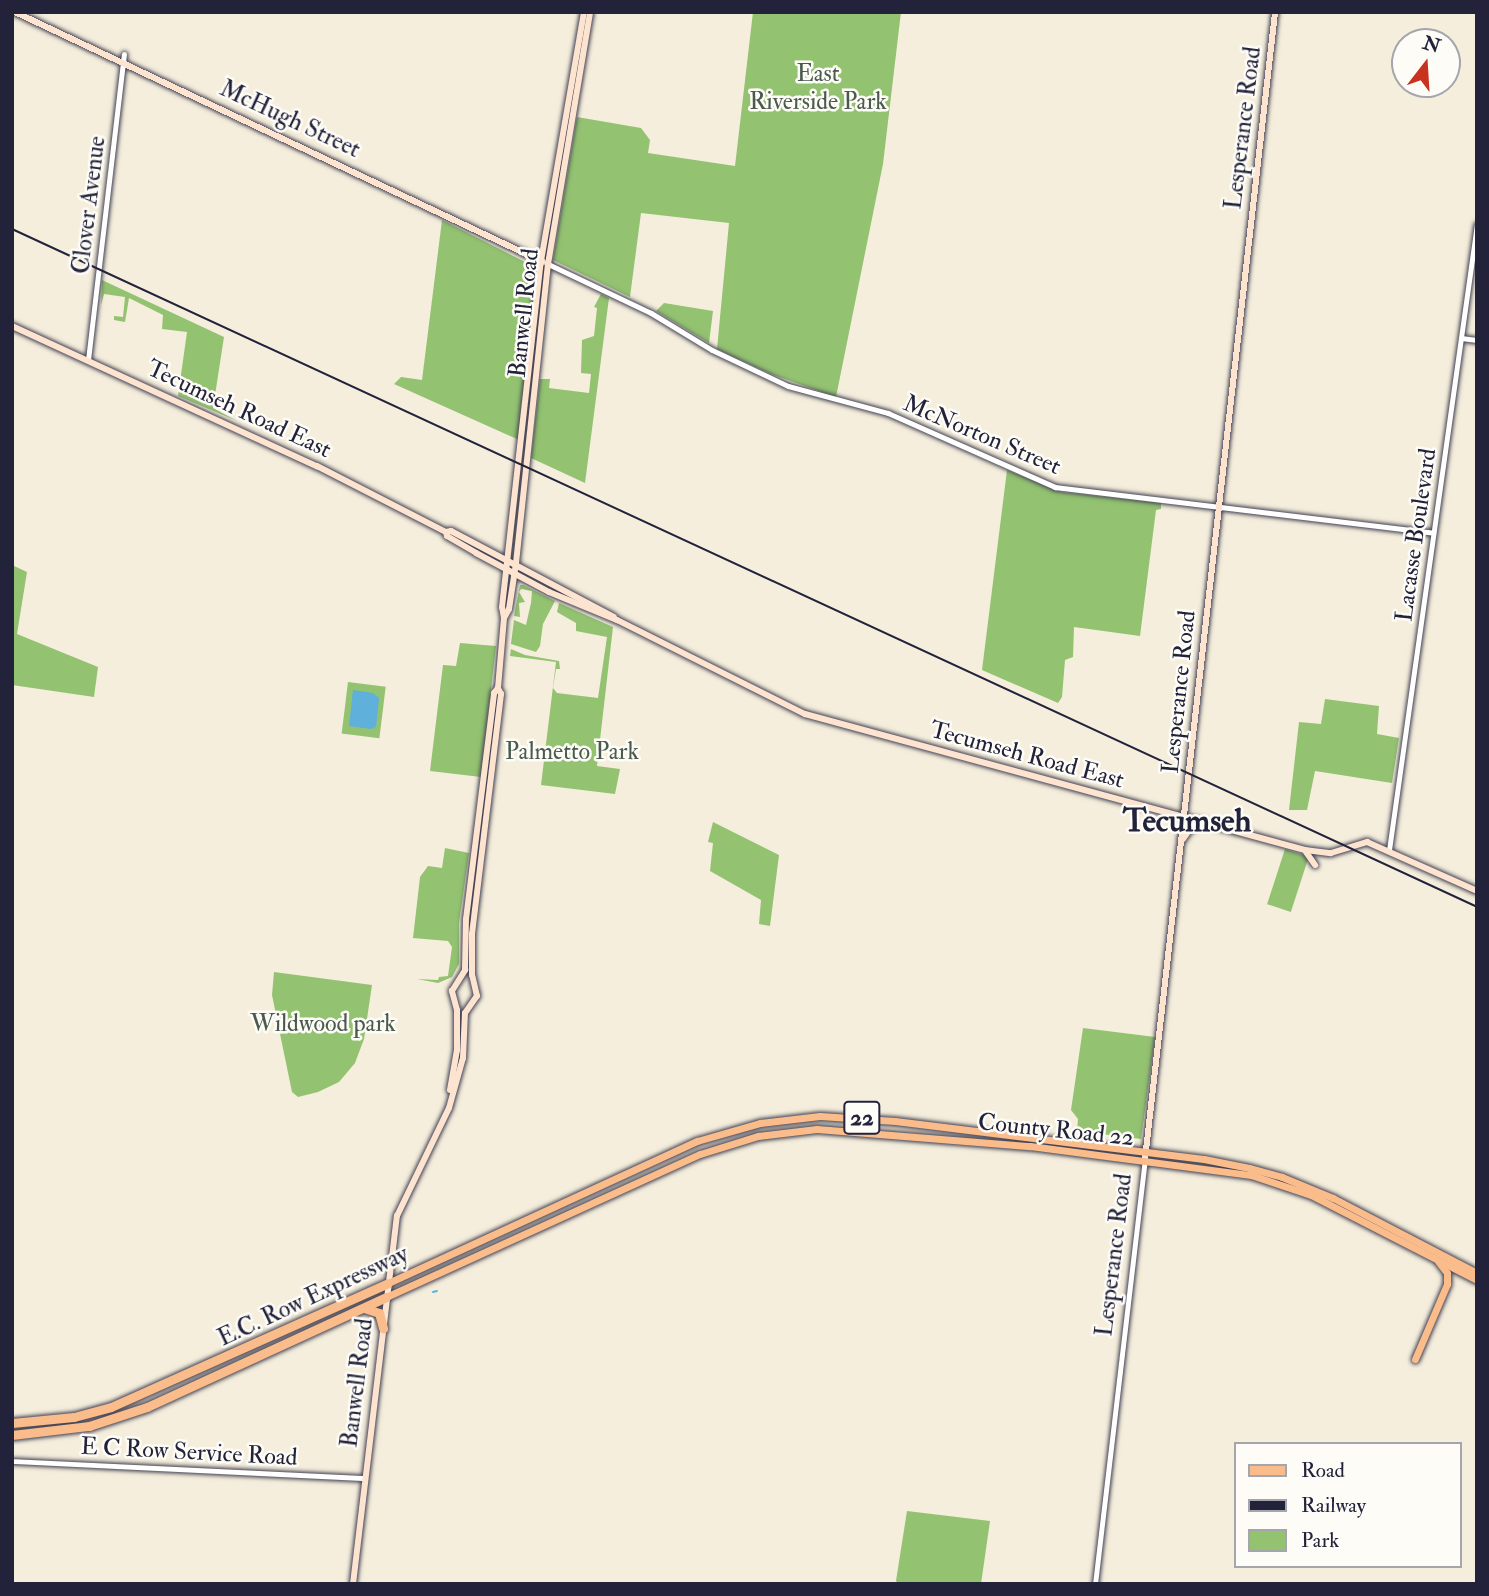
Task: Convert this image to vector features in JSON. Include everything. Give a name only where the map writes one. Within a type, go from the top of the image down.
[{"type":"highway","name":"E.C. Row Expressway","points":[[12,1423],[74,1417],[111,1407],[388,1283]]},
{"type":"highway","name":"E.C. Row Expressway","points":[[12,1435],[89,1426],[147,1407],[386,1297]]},
{"type":"highway","points":[[362,1308],[379,1313],[383,1328]]},
{"type":"main road","name":"McHugh Street","points":[[15,12],[545,262]]},
{"type":"main road","name":"Banwell Road","points":[[476,987],[472,973],[472,934],[501,694],[498,688],[505,618],[514,574],[512,561],[545,262],[584,12]]},
{"type":"main road","name":"Banwell Road","points":[[545,262],[590,12]]},
{"type":"main road","name":"Lesperance Road","points":[[1145,1156],[1275,12]]},
{"type":"main road","name":"Tecumseh Road East","points":[[12,326],[354,484],[446,532],[451,531],[609,612],[617,620]]},
{"type":"main road","name":"Tecumseh Road East","points":[[446,532],[447,536],[548,592],[617,620],[806,715],[1305,850],[1331,853],[1364,842],[1389,850],[1477,891]]},
{"type":"main road","name":"Banwell Road","points":[[505,618],[502,607],[507,569],[512,561]]},
{"type":"main road","name":"Banwell Road","points":[[458,981],[465,970],[466,919],[494,693],[498,688]]},
{"type":"main road","points":[[1181,844],[1190,829],[1198,824],[1208,824]]},
{"type":"main road","points":[[1305,850],[1315,865]]},
{"type":"main road","points":[[458,981],[471,981],[476,987],[477,996],[469,1004],[461,1005],[454,1000],[452,992],[458,981]]},
{"type":"main road","name":"Banwell Road","points":[[445,1115],[457,1050],[454,1000]]},
{"type":"main road","name":"Banwell Road","points":[[353,1584],[386,1297],[399,1209],[445,1115],[461,1066],[464,1017],[469,1004]]},
{"type":"main road","name":"County Road 22","points":[[620,1176],[720,1133],[769,1121],[820,1116],[895,1121],[1145,1156],[1226,1170],[1283,1184],[1337,1207],[1477,1280]]},
{"type":"main road","name":"County Road 22","points":[[618,1190],[728,1144],[787,1131],[817,1129],[884,1132],[1220,1162],[1282,1177],[1333,1198],[1477,1273]]},
{"type":"main road","name":"E.C. Row Expressway","points":[[388,1283],[620,1176]]},
{"type":"main road","name":"E.C. Row Expressway","points":[[386,1297],[618,1190]]},
{"type":"main road","points":[[1415,1359],[1447,1284],[1447,1273],[1435,1258]]},
{"type":"street","name":"Clover Avenue","points":[[88,359],[124,54]]},
{"type":"street","name":"Lacasse Boulevard","points":[[1389,850],[1477,224]]},
{"type":"street","name":"McNorton Street","points":[[545,262],[651,313],[712,350],[788,386],[888,413],[1055,487],[1433,533]]},
{"type":"street","points":[[1461,338],[1477,340]]},
{"type":"street","name":"Lesperance Road","points":[[1095,1584],[1145,1156]]},
{"type":"street","name":"E C Row Service Road","points":[[12,1461],[365,1478]]},
{"type":"green space","name":"East Riverside Park","points":[[753,12],[901,12],[883,164],[836,397],[771,374],[717,349],[729,223],[641,213],[630,297],[553,260],[577,117],[641,128],[650,140],[648,153],[735,166]]},
{"type":"green space","points":[[442,220],[537,268],[519,440],[394,384],[401,377],[422,380]]},
{"type":"green space","points":[[102,280],[224,337],[213,408],[237,421],[178,396],[187,332],[162,329],[163,315],[129,298],[125,322],[114,320],[114,316],[123,317],[125,297],[104,294],[101,305]]},
{"type":"green space","points":[[601,294],[609,298],[585,483],[531,458],[540,379],[550,379],[549,388],[589,393],[591,374],[581,373],[582,340],[594,336],[597,308],[594,307]]},
{"type":"green space","points":[[664,303],[713,311],[709,343],[656,311]]},
{"type":"green space","points":[[1007,470],[1061,492],[1161,503],[1161,509],[1156,510],[1140,636],[1074,627],[1073,657],[1065,660],[1062,697],[1058,703],[982,670]]},
{"type":"green space","points":[[12,565],[27,572],[17,634],[98,667],[94,697],[12,685]]},
{"type":"green space","points":[[520,585],[555,601],[543,624],[540,646],[536,652],[511,644],[514,620],[526,625],[531,603],[532,591],[521,589],[519,592],[525,602],[519,603],[520,617],[514,616]]},
{"type":"green space","name":"Palmetto Park","points":[[559,603],[613,627],[597,766],[620,769],[615,794],[541,785],[556,662],[510,656],[511,649],[525,655],[559,661],[560,669],[556,669],[553,688],[557,693],[598,698],[607,637],[576,631],[576,623],[557,612]]},
{"type":"green space","points":[[460,643],[496,646],[481,777],[430,771],[443,665],[456,666]]},
{"type":"green space","points":[[348,682],[386,687],[379,738],[342,734]]},
{"type":"green space","points":[[1325,699],[1379,706],[1377,734],[1399,738],[1392,783],[1315,771],[1307,810],[1289,810],[1299,722],[1321,724]]},
{"type":"green space","points":[[713,822],[779,855],[770,926],[759,924],[761,900],[710,871],[713,843],[708,842]]},
{"type":"green space","points":[[445,848],[469,853],[459,923],[459,964],[452,977],[438,983],[417,979],[438,980],[439,977],[448,976],[452,947],[448,941],[413,938],[420,877],[428,866],[442,868]]},
{"type":"green space","points":[[1285,849],[1309,857],[1291,912],[1267,904]]},
{"type":"green space","name":"Wildwood park","points":[[274,972],[372,985],[364,1039],[355,1063],[339,1082],[318,1092],[298,1097],[292,1092],[272,995]]},
{"type":"green space","points":[[1083,1028],[1155,1037],[1141,1139],[1077,1131],[1078,1119],[1071,1110]]},
{"type":"green space","points":[[907,1511],[990,1521],[981,1584],[899,1584],[896,1581]]},
{"type":"water","points":[[353,690],[373,693],[379,698],[376,727],[371,729],[349,726]]},
{"type":"waterway","points":[[433,1292],[437,1291]]},
{"type":"railway","points":[[12,229],[1477,907]]},
{"type":"district","name":"Tecumseh","points":[[1187,821]]}]
